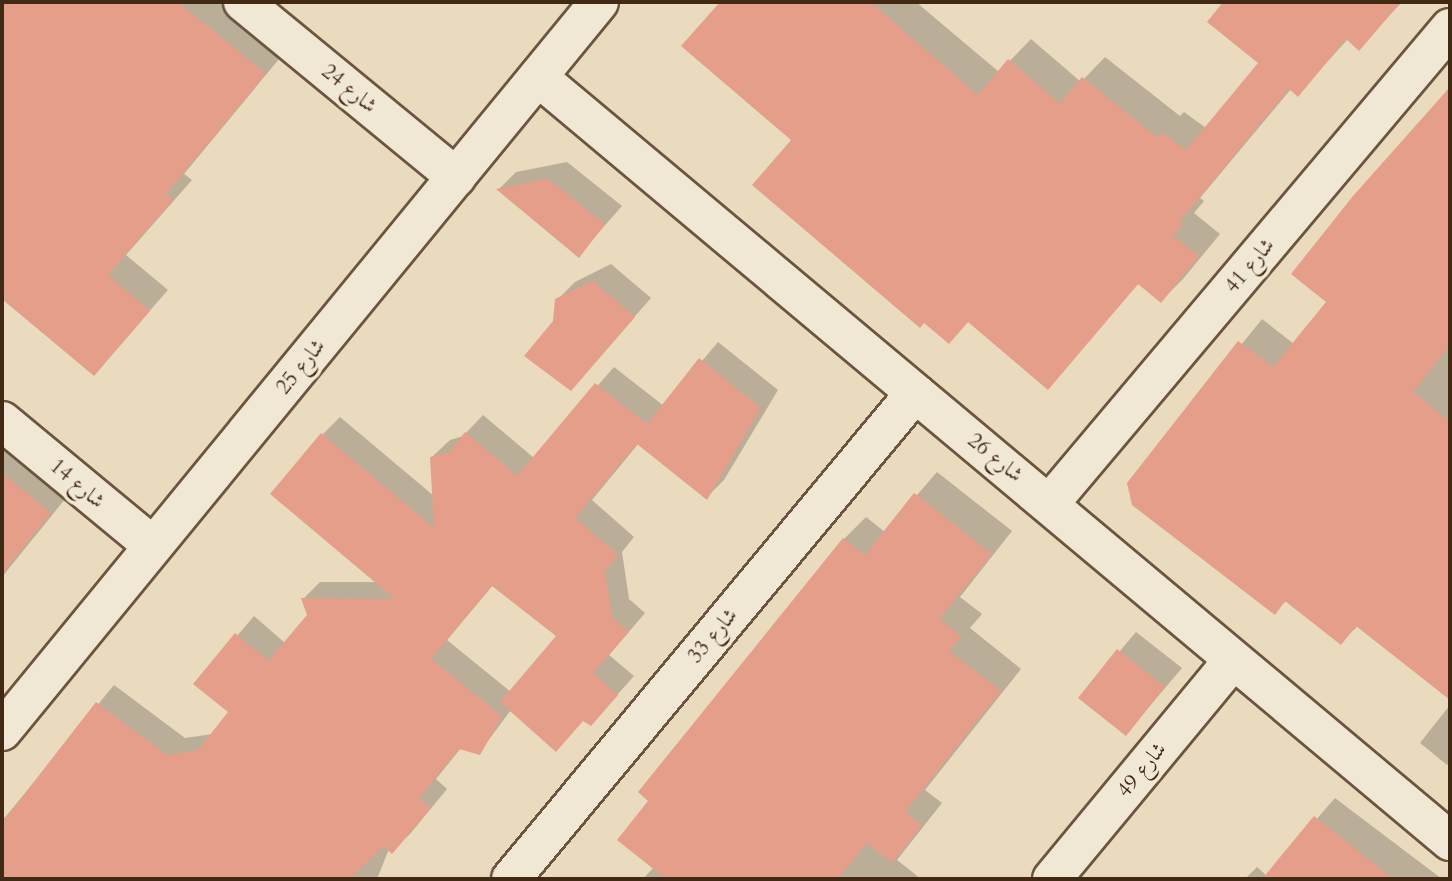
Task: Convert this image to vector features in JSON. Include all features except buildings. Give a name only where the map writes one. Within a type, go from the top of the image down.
[{"type":"street","name":"شارع 24","points":[[243,2],[456,177]]},
{"type":"street","name":"شارع 25","points":[[2,732],[599,2]]},
{"type":"street","name":"شارع 41","points":[[1050,503],[1450,27]]},
{"type":"street","name":"شارع 26","points":[[538,77],[1050,503],[1233,660],[1448,835]]},
{"type":"street","name":"شارع 33","points":[[511,879],[915,393]]},
{"type":"street","name":"شارع 14","points":[[2,421],[153,546]]},
{"type":"street","name":"شارع 49","points":[[1052,879],[1233,660]]}]
